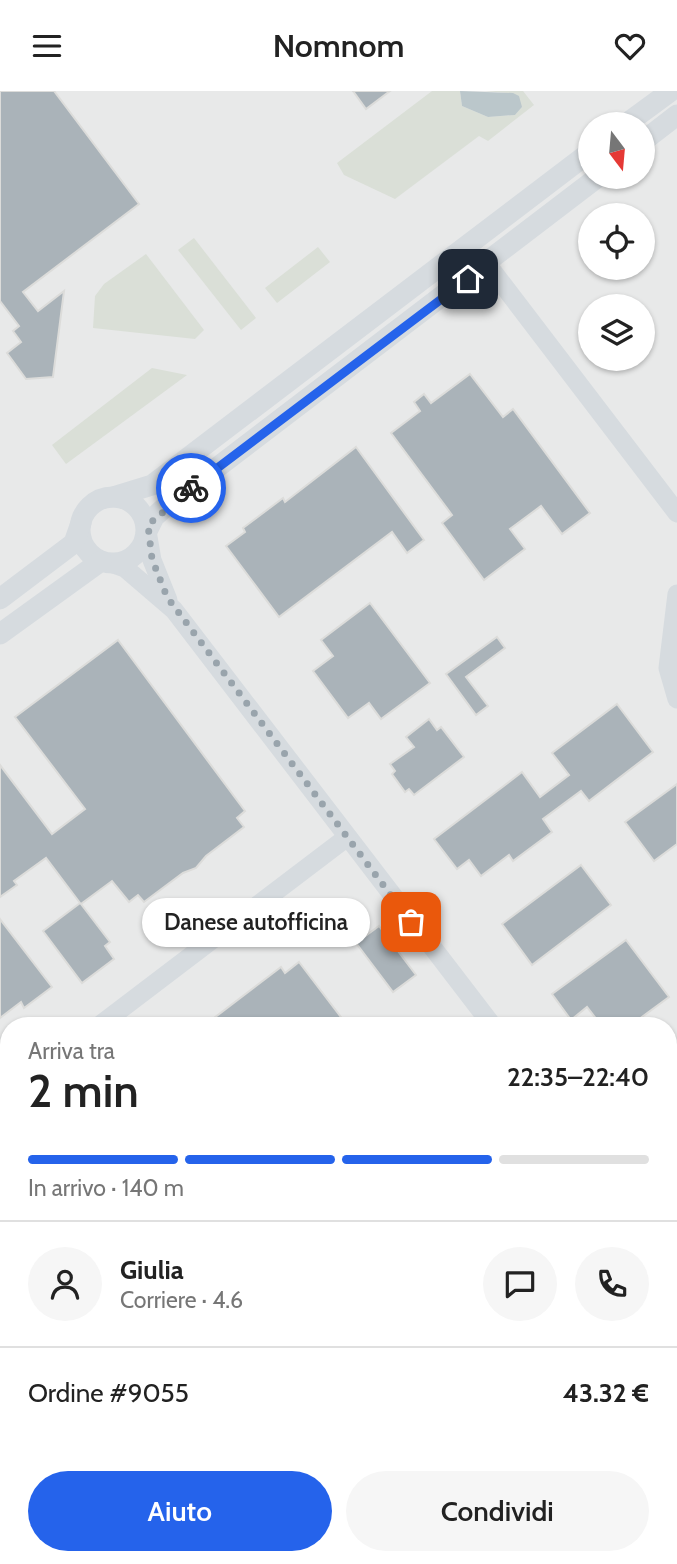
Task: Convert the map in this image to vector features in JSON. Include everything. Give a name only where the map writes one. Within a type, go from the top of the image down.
[{"type":"main road","points":[[642,112],[671,91]]},
{"type":"main road","points":[[655,132],[677,115]]},
{"type":"main road","points":[[0,599],[74,543],[81,521],[93,503],[152,485],[412,284],[578,161]]},
{"type":"main road","points":[[81,521],[82,540],[92,556],[106,562],[122,562],[139,551],[148,525],[164,508],[583,189]]},
{"type":"main road","points":[[113,497],[123,498],[141,511],[146,531]]},
{"type":"main road","points":[[0,634],[106,562]]},
{"type":"street","points":[[487,264],[677,513]]},
{"type":"street","points":[[412,284],[430,307]]},
{"type":"street","points":[[146,531],[152,559],[174,610]]},
{"type":"street","points":[[106,562],[125,568],[174,610],[486,1017]]},
{"type":"street","points":[[0,592],[20,584]]},
{"type":"street","points":[[677,594],[668,668],[677,699]]},
{"type":"street","points":[[111,1017],[346,838]]},
{"type":"shaded area","points":[[0,91],[677,91],[677,1017],[0,1017]]},
{"type":"shaded area","points":[[432,91],[460,91],[462,106],[488,117],[515,115],[522,107],[507,93],[485,91],[523,91],[534,105],[488,141],[479,136],[395,199],[344,175],[337,163]]},
{"type":"shaded area","points":[[460,91],[513,93],[519,96],[522,107],[515,115],[488,117],[462,106]]},
{"type":"shaded area","points":[[194,238],[256,318],[241,330],[178,250]]},
{"type":"shaded area","points":[[318,247],[330,262],[277,303],[265,288]]},
{"type":"shaded area","points":[[146,254],[204,330],[195,339],[93,328],[95,296],[104,284]]},
{"type":"shaded area","points":[[152,368],[187,375],[66,464],[52,445]]},
{"type":"building","points":[[0,91],[54,91],[139,204],[23,292],[38,311],[64,291],[53,377],[26,379],[7,353],[21,342],[13,331],[19,326],[0,301]]},
{"type":"building","points":[[353,91],[390,91],[366,109]]},
{"type":"building","points":[[470,374],[503,417],[513,409],[590,513],[562,534],[541,506],[510,529],[525,549],[484,580],[442,523],[452,515],[391,433],[420,411],[414,402],[424,394],[431,403]]},
{"type":"building","points":[[356,447],[424,540],[407,553],[392,532],[279,617],[226,546],[245,532],[243,528],[283,498],[285,502]]},
{"type":"building","points":[[370,603],[430,683],[381,719],[369,703],[348,718],[313,671],[333,656],[321,640]]},
{"type":"building","points":[[497,637],[505,648],[466,677],[488,706],[476,715],[446,674]]},
{"type":"building","points":[[118,640],[245,811],[237,818],[244,827],[206,856],[196,868],[183,873],[144,902],[138,895],[129,902],[112,881],[81,904],[110,942],[105,946],[114,959],[82,983],[43,931],[80,903],[46,858],[14,881],[17,885],[0,897],[0,765],[52,834],[85,809],[15,717]]},
{"type":"building","points":[[617,704],[653,752],[589,801],[581,791],[543,819],[552,832],[513,861],[509,855],[481,876],[469,860],[457,869],[434,839],[522,772],[540,797],[569,775],[552,753]]},
{"type":"building","points":[[429,719],[437,730],[441,727],[464,757],[414,795],[409,789],[405,792],[392,774],[395,771],[390,764],[414,747],[406,737]]},
{"type":"building","points":[[677,784],[677,844],[654,861],[625,822]]},
{"type":"building","points":[[581,865],[611,905],[532,965],[502,924]]},
{"type":"building","points":[[160,917],[171,931],[158,941],[147,927]]},
{"type":"building","points":[[0,919],[52,987],[24,1008],[21,1002],[0,1017]]},
{"type":"building","points":[[379,926],[416,975],[393,992],[356,943]]},
{"type":"building","points":[[626,940],[669,997],[642,1017],[595,1017],[587,1007],[575,1017],[569,1017],[552,994]]},
{"type":"building","points":[[299,962],[341,1017],[215,1017],[281,967],[285,973]]},
{"type":"way so far","points":[[191,488],[154,517],[146,531],[152,559],[167,597],[189,631],[411,922]]},
{"type":"place","name":"Danese autofficina","points":[[411,922]]},
{"type":"route","points":[[191,488],[468,279]]}]
